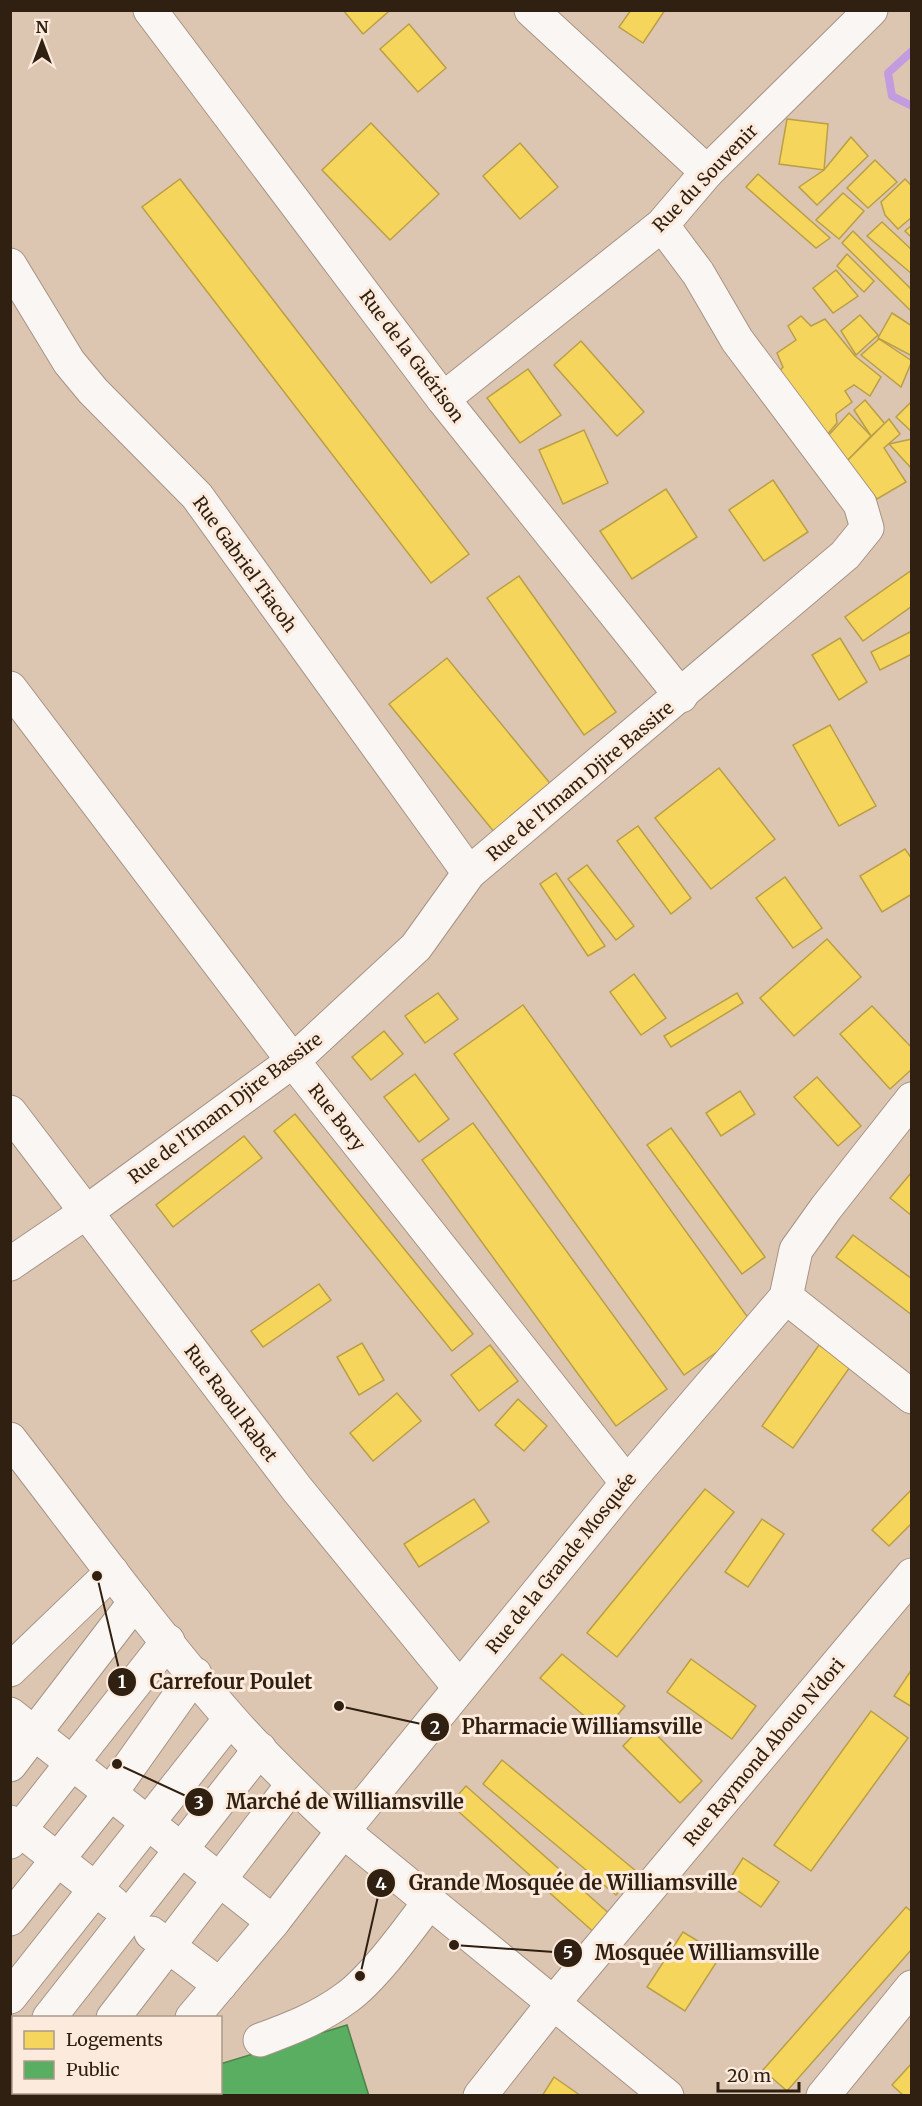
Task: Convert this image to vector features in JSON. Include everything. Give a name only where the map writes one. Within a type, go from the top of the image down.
[{"type":"street","name":"Rue de la Guérison","points":[[150,10],[443,399],[681,696]]},
{"type":"street","points":[[531,10],[707,172]]},
{"type":"street","name":"Rue du Souvenir","points":[[443,399],[662,225],[707,172],[871,10]]},
{"type":"street","name":"Rue de l'Imam Djire Bassire","points":[[10,1264],[85,1213],[293,1061],[416,946],[469,873],[845,555],[867,528],[860,504],[737,340],[698,273],[662,225]]},
{"type":"street","name":"Rue Gabriel Tiacoh","points":[[10,265],[69,362],[93,391],[197,496],[469,873]]},
{"type":"street","name":"Rue Bory","points":[[10,688],[293,1061],[627,1483]]},
{"type":"street","name":"Rue de la Grande Mosquée","points":[[194,2016],[273,1922],[459,1687],[627,1483],[786,1297],[796,1250],[912,1099]]},
{"type":"street","name":"Rue Raoul Rabet","points":[[10,1112],[297,1490],[459,1687]]},
{"type":"street","points":[[786,1297],[912,1397]]},
{"type":"street","points":[[16,1457],[230,1719],[293,1784],[343,1831],[555,2001],[667,2096]]},
{"type":"street","points":[[10,1670],[112,1572]]},
{"type":"street","name":"Rue Raymond Abouo N'dori","points":[[480,2096],[555,2001],[912,1575]]},
{"type":"street","points":[[10,1765],[23,1725],[135,1602]]},
{"type":"street","points":[[168,1641],[73,1765],[14,1831],[58,1860],[220,1984]]},
{"type":"street","points":[[10,1919],[110,1794],[195,1674]]},
{"type":"street","points":[[230,1719],[96,1890],[15,1983],[53,2013],[260,1749]]},
{"type":"street","points":[[23,1725],[273,1922]]},
{"type":"street","points":[[115,2016],[293,1784]]},
{"type":"street","points":[[260,2040],[306,2023],[348,1997],[406,1934],[430,1901]]},
{"type":"street","points":[[823,2096],[912,1987]]},
{"type":"building: Logements","points":[[343,10],[387,10],[388,12],[363,34]]},
{"type":"building: Logements","points":[[631,10],[665,10],[643,43],[619,27]]},
{"type":"building: Logements","points":[[409,24],[446,68],[418,92],[380,49]]},
{"type":"building: Logements","points":[[787,119],[828,124],[824,170],[779,164]]},
{"type":"building: Logements","points":[[371,123],[439,194],[390,240],[322,170]]},
{"type":"building: Logements","points":[[851,137],[868,156],[817,205],[799,187],[824,170]]},
{"type":"building: Logements","points":[[520,143],[558,187],[520,219],[483,176]]},
{"type":"building: Logements","points":[[875,160],[897,182],[868,208],[847,188]]},
{"type":"building: Logements","points":[[758,174],[830,238],[816,248],[746,187]]},
{"type":"building: Logements","points":[[180,179],[469,554],[431,583],[142,207]]},
{"type":"building: Logements","points":[[905,179],[912,186],[912,217],[898,229],[885,215],[881,202]]},
{"type":"building: Logements","points":[[843,193],[864,211],[839,239],[816,220]]},
{"type":"building: Logements","points":[[882,222],[912,250],[912,274],[867,236]]},
{"type":"building: Logements","points":[[912,225],[912,238],[905,231]]},
{"type":"building: Logements","points":[[853,231],[912,290],[912,312],[842,243]]},
{"type":"building: Logements","points":[[847,254],[874,281],[864,292],[837,266]]},
{"type":"building: Logements","points":[[836,270],[858,296],[833,313],[813,288]]},
{"type":"building: Logements","points":[[892,313],[912,326],[912,356],[878,338]]},
{"type":"building: Logements","points":[[860,315],[878,335],[856,355],[841,331]]},
{"type":"building: Logements","points":[[801,316],[811,326],[825,319],[855,356],[881,377],[870,396],[854,385],[845,391],[852,402],[836,414],[837,423],[826,436],[776,375],[783,367],[777,353],[796,340],[788,326]]},
{"type":"building: Logements","points":[[879,339],[912,361],[901,387],[861,355]]},
{"type":"building: Logements","points":[[581,341],[644,412],[617,436],[554,365]]},
{"type":"building: Logements","points":[[528,369],[561,415],[520,443],[487,398]]},
{"type":"building: Logements","points":[[865,400],[885,424],[871,436],[854,410]]},
{"type":"building: Logements","points":[[912,401],[912,432],[896,417]]},
{"type":"building: Logements","points":[[849,413],[871,436],[847,461],[827,437]]},
{"type":"building: Logements","points":[[889,419],[900,434],[884,448],[906,482],[877,499],[847,461]]},
{"type":"building: Logements","points":[[584,430],[608,483],[563,504],[539,450]]},
{"type":"building: Logements","points":[[912,439],[912,469],[889,444]]},
{"type":"building: Logements","points":[[773,480],[808,532],[764,561],[729,510]]},
{"type":"building: Logements","points":[[666,489],[697,537],[632,579],[600,531]]},
{"type":"building: Logements","points":[[912,570],[912,606],[863,641],[845,617]]},
{"type":"building: Logements","points":[[519,576],[616,712],[584,735],[487,598]]},
{"type":"building: Logements","points":[[912,631],[912,654],[880,670],[871,652]]},
{"type":"building: Logements","points":[[840,638],[867,682],[839,700],[812,655]]},
{"type":"building: Logements","points":[[447,658],[553,787],[495,833],[389,704]]},
{"type":"building: Logements","points":[[830,725],[876,806],[839,826],[793,745]]},
{"type":"building: Logements","points":[[719,768],[775,839],[711,889],[655,818]]},
{"type":"building: Logements","points":[[638,826],[691,898],[671,914],[617,841]]},
{"type":"building: Logements","points":[[905,849],[912,859],[912,894],[882,912],[860,876]]},
{"type":"building: Logements","points":[[587,865],[634,926],[616,940],[568,879]]},
{"type":"building: Logements","points":[[556,873],[605,946],[588,956],[540,884]]},
{"type":"building: Logements","points":[[785,877],[822,928],[793,948],[756,898]]},
{"type":"building: Logements","points":[[827,939],[861,977],[794,1036],[760,998]]},
{"type":"building: Logements","points":[[634,974],[666,1018],[641,1035],[610,992]]},
{"type":"building: Logements","points":[[438,993],[458,1019],[425,1043],[405,1016]]},
{"type":"building: Logements","points":[[737,993],[743,1003],[671,1047],[664,1036]]},
{"type":"building: Logements","points":[[523,1005],[754,1326],[684,1375],[454,1054]]},
{"type":"building: Logements","points":[[872,1006],[912,1048],[912,1069],[890,1089],[840,1034]]},
{"type":"building: Logements","points":[[384,1031],[403,1054],[371,1080],[352,1057]]},
{"type":"building: Logements","points":[[415,1074],[449,1119],[419,1142],[384,1097]]},
{"type":"building: Logements","points":[[817,1077],[861,1126],[838,1146],[794,1097]]},
{"type":"building: Logements","points":[[740,1091],[755,1114],[721,1136],[706,1113]]},
{"type":"building: Logements","points":[[295,1114],[473,1334],[452,1351],[274,1131]]},
{"type":"building: Logements","points":[[473,1123],[667,1389],[616,1426],[422,1160]]},
{"type":"building: Logements","points":[[671,1128],[765,1257],[742,1274],[647,1145]]},
{"type":"building: Logements","points":[[244,1136],[262,1158],[173,1227],[156,1205]]},
{"type":"building: Logements","points":[[912,1173],[912,1216],[890,1198]]},
{"type":"building: Logements","points":[[853,1235],[912,1279],[912,1315],[836,1257]]},
{"type":"building: Logements","points":[[319,1284],[331,1300],[263,1347],[251,1331]]},
{"type":"building: Logements","points":[[362,1343],[384,1380],[359,1395],[337,1357]]},
{"type":"building: Logements","points":[[490,1345],[518,1381],[479,1411],[451,1375]]},
{"type":"building: Logements","points":[[819,1345],[850,1367],[793,1448],[762,1426]]},
{"type":"building: Logements","points":[[397,1393],[421,1421],[373,1461],[350,1433]]},
{"type":"building: Logements","points":[[518,1399],[547,1426],[524,1451],[495,1425]]},
{"type":"building: Logements","points":[[705,1489],[734,1512],[617,1657],[587,1633]]},
{"type":"building: Logements","points":[[912,1489],[912,1523],[889,1546],[872,1530]]},
{"type":"building: Logements","points":[[474,1499],[489,1522],[419,1567],[404,1544]]},
{"type":"building: Logements","points":[[762,1519],[784,1534],[748,1587],[725,1572]]},
{"type":"building: Logements","points":[[562,1654],[625,1706],[603,1732],[540,1678]]},
{"type":"building: Logements","points":[[691,1659],[756,1706],[732,1739],[667,1692]]},
{"type":"building: Logements","points":[[912,1669],[912,1707],[894,1696]]},
{"type":"building: Logements","points":[[871,1711],[908,1738],[811,1871],[774,1845]]},
{"type":"building: Logements","points":[[645,1723],[702,1781],[680,1803],[623,1746]]},
{"type":"building: Logements","points":[[502,1760],[636,1871],[616,1895],[483,1784]]},
{"type":"building: Logements","points":[[466,1786],[613,1917],[597,1935],[450,1804]]},
{"type":"building: Logements","points":[[743,1858],[779,1882],[761,1907],[727,1883]]},
{"type":"building: Logements","points":[[906,1907],[912,1912],[912,1949],[787,2091],[763,2070]]},
{"type":"building: Logements","points":[[683,1932],[721,1955],[685,2011],[647,1987]]},
{"type":"building: Logements","points":[[912,2063],[912,2096],[904,2096],[892,2085]]},
{"type":"building: Logements","points":[[554,2077],[581,2096],[542,2096]]},
{"type":"building: Public","points":[[347,2025],[369,2096],[203,2096],[202,2094],[222,2094],[222,2063]]},
{"type":"waterway","points":[[912,51],[888,73],[892,96],[912,106]]},
{"type":"place","name":"Carrefour Poulet","points":[[97,1576]]},
{"type":"place","name":"Pharmacie Williamsville","points":[[339,1706]]},
{"type":"place","name":"Marché de Williamsville","points":[[117,1764]]},
{"type":"place","name":"Mosquée Williamsville","points":[[454,1945]]},
{"type":"place","name":"Grande Mosquée de Williamsville","points":[[360,1976]]}]
